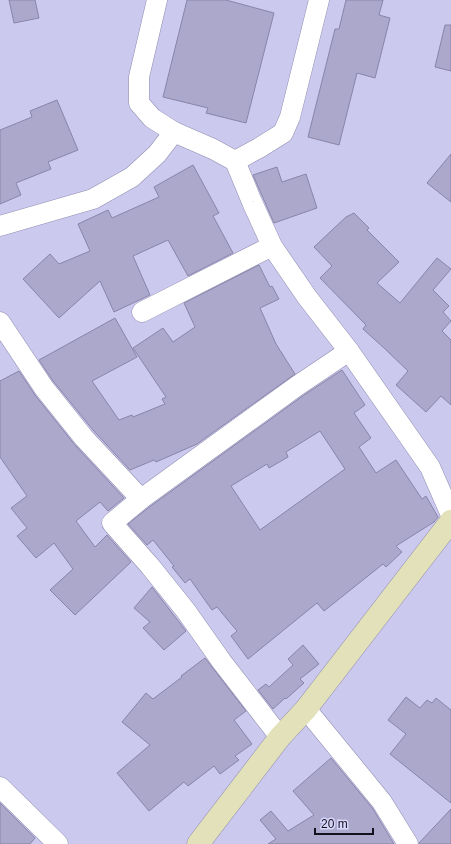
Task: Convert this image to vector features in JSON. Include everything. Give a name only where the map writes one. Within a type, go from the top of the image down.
[{"type":"street","points":[[157,0],[139,78],[139,103],[152,118],[174,132],[213,149],[235,161],[272,246],[307,297],[349,351],[430,466],[451,514]]},
{"type":"street","points":[[235,161],[283,133],[290,117],[319,0]]},
{"type":"street","points":[[0,226],[92,199],[106,192],[132,177],[156,154],[174,132]]},
{"type":"street","points":[[142,312],[272,246]]},
{"type":"street","points":[[0,322],[44,388],[84,438],[141,499]]},
{"type":"street","points":[[280,737],[222,662],[186,611],[159,577],[112,523],[141,499],[297,386],[349,351]]},
{"type":"street","points":[[198,844],[280,737],[306,709],[451,521]]},
{"type":"street","points":[[306,709],[382,802],[408,844]]},
{"type":"street","points":[[0,787],[52,842]]},
{"type":"building","points":[[9,0],[35,0],[39,18],[14,23]]},
{"type":"building","points":[[187,0],[226,0],[274,13],[246,123],[206,113],[208,108],[163,97]]},
{"type":"building","points":[[346,0],[383,0],[379,15],[390,18],[375,78],[357,73],[339,145],[308,137],[335,29],[339,29]]},
{"type":"building","points":[[445,25],[451,25],[451,71],[435,67]]},
{"type":"building","points":[[57,100],[78,150],[48,162],[51,169],[16,183],[21,195],[0,204],[0,130],[32,117],[30,111]]},
{"type":"building","points":[[451,154],[451,202],[427,183]]},
{"type":"building","points":[[193,165],[219,213],[213,216],[233,253],[188,276],[168,240],[133,256],[150,295],[114,312],[100,281],[59,318],[23,279],[50,254],[59,264],[90,251],[78,224],[108,210],[112,218],[159,197],[154,187]]},
{"type":"building","points":[[277,167],[282,182],[306,174],[317,208],[274,223],[253,175]]},
{"type":"building","points":[[354,213],[369,228],[367,230],[399,262],[377,283],[400,303],[437,258],[451,269],[433,290],[449,306],[443,312],[451,321],[442,331],[451,340],[451,405],[441,396],[426,412],[396,385],[408,371],[363,329],[366,325],[320,278],[332,266],[314,247],[346,217]]},
{"type":"building","points":[[259,265],[270,287],[272,286],[279,299],[260,308],[276,344],[295,374],[197,444],[156,462],[154,460],[130,470],[93,430],[53,381],[39,360],[115,318],[137,357],[92,381],[119,420],[132,415],[133,417],[165,404],[162,399],[166,397],[133,348],[163,328],[173,342],[195,327],[184,303]]},
{"type":"building","points":[[342,370],[365,405],[354,413],[371,438],[359,447],[376,473],[396,460],[422,499],[426,496],[438,517],[434,522],[396,546],[402,552],[386,567],[383,564],[324,611],[317,603],[248,659],[231,636],[237,631],[217,607],[212,610],[190,579],[185,583],[172,567],[174,566],[153,540],[147,545],[128,524],[304,395]],"holes":[[[320,431],[345,469],[260,530],[231,486],[267,464],[269,468],[288,457],[286,452]]]},
{"type":"building","points":[[19,371],[35,395],[75,445],[124,498],[108,511],[100,502],[76,521],[95,547],[107,535],[131,562],[75,615],[50,590],[73,569],[54,543],[36,558],[17,536],[27,528],[11,508],[27,496],[0,457],[0,381]]},
{"type":"building","points":[[152,587],[186,631],[164,650],[143,628],[150,622],[134,608]]},
{"type":"building","points":[[303,645],[319,664],[300,679],[304,683],[273,709],[258,690],[266,684],[269,687],[293,665],[288,659]]},
{"type":"building","points":[[205,658],[246,711],[234,720],[252,744],[235,756],[239,760],[220,774],[214,766],[188,786],[184,782],[149,811],[117,773],[150,745],[122,722],[146,693],[153,699]]},
{"type":"building","points":[[406,697],[420,708],[427,700],[432,703],[436,698],[451,710],[451,803],[390,754],[406,734],[388,720]]},
{"type":"building","points":[[331,758],[373,809],[394,844],[268,844],[276,839],[260,820],[271,811],[288,831],[314,815],[293,791]]},
{"type":"building","points":[[0,803],[35,838],[30,844],[0,844]]},
{"type":"building","points":[[451,809],[451,844],[419,844],[419,843]]}]
